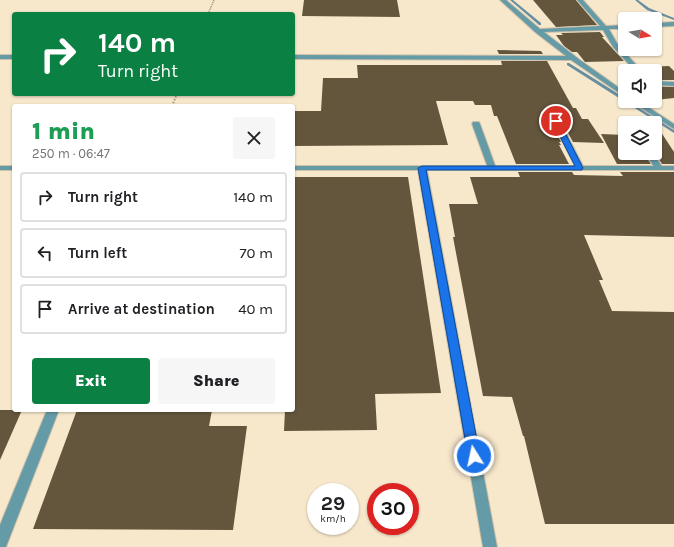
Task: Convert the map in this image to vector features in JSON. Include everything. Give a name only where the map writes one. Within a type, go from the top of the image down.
[{"type":"street","points":[[503,0],[537,31],[618,90]]},
{"type":"street","points":[[580,0],[606,28],[615,46],[632,64]]},
{"type":"street","points":[[662,25],[674,24]]},
{"type":"street","points":[[537,31],[618,27]]},
{"type":"street","points":[[0,57],[12,57]]},
{"type":"street","points":[[295,57],[572,58]]},
{"type":"street","points":[[662,83],[674,84]]},
{"type":"street","points":[[645,108],[674,127]]},
{"type":"street","points":[[556,121],[580,168]]},
{"type":"street","points":[[476,124],[492,168]]},
{"type":"street","points":[[654,160],[659,168]]},
{"type":"street","points":[[0,168],[12,168]]},
{"type":"street","points":[[295,168],[674,168]]},
{"type":"street","points":[[422,168],[490,547]]},
{"type":"street","points":[[0,543],[52,412]]},
{"type":"path","points":[[209,12],[214,0]]},
{"type":"building","points":[[304,0],[397,0],[400,17],[302,16]]},
{"type":"building","points":[[533,0],[576,0],[597,25],[556,27]]},
{"type":"building","points":[[600,32],[604,37],[602,37],[624,61],[585,62],[577,52],[572,52],[564,46],[556,35],[563,35],[561,33]]},
{"type":"building","points":[[497,50],[541,51],[543,54],[499,54]]},
{"type":"building","points":[[501,61],[547,61],[573,108],[576,108],[582,119],[588,119],[604,143],[573,142],[561,120],[553,118],[551,122],[561,142],[559,142],[561,145],[559,145],[569,164],[516,164],[497,116],[494,116],[491,105],[475,105],[473,101],[436,101],[448,145],[295,146],[295,111],[321,111],[323,78],[358,78],[357,65],[502,65]]},
{"type":"building","points":[[662,66],[669,66],[674,71],[674,80],[662,80]]},
{"type":"building","points":[[662,86],[674,87],[674,98],[662,99]]},
{"type":"building","points":[[601,134],[618,135],[618,160],[648,160],[651,164],[617,164]]},
{"type":"building","points":[[662,134],[674,152],[674,164],[662,164],[659,160],[662,160]]},
{"type":"building","points":[[518,172],[572,172],[574,175],[623,176],[620,172],[674,172],[674,237],[584,235],[603,280],[599,280],[612,311],[674,312],[674,524],[545,524],[524,436],[512,397],[483,396],[453,237],[455,237],[449,204],[478,204],[470,177],[520,177]]},
{"type":"building","points":[[295,177],[408,177],[441,393],[375,394],[377,430],[284,431],[285,412],[295,412]]},
{"type":"building","points":[[0,410],[21,412],[0,460]]},
{"type":"building","points":[[76,412],[212,412],[209,426],[247,426],[233,530],[33,529]]},
{"type":"waterway","points":[[511,0],[540,24]]},
{"type":"waterway","points":[[636,0],[648,9],[674,19]]},
{"type":"waterway","points":[[568,64],[618,96]]},
{"type":"waterway","points":[[637,108],[674,132]]},
{"type":"route","points":[[474,456],[422,168],[580,168],[556,121]]}]
